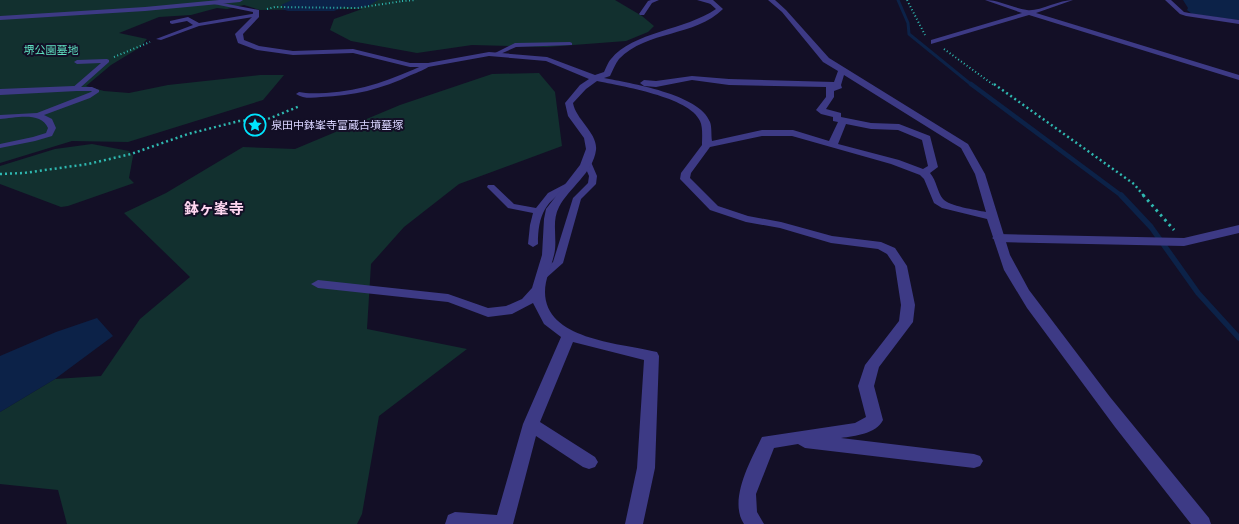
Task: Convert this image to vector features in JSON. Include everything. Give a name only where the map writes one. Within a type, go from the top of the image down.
[{"type":"street","points":[[0,18],[240,0]]},
{"type":"street","points":[[772,0],[784,11],[826,60],[965,146],[975,158],[998,238],[1010,269],[1034,308],[1122,426],[1202,524]]},
{"type":"street","points":[[988,0],[1239,78]]},
{"type":"street","points":[[934,42],[1070,0]]},
{"type":"street","points":[[634,524],[646,468],[652,356],[563,333],[548,319],[539,303],[540,283],[550,248],[548,222],[553,208],[568,185],[587,162],[592,150],[591,142],[569,111],[569,103],[598,77],[607,74],[615,59],[626,48],[635,43],[683,30],[720,9],[710,1]]},
{"type":"street","points":[[212,3],[258,12],[239,34],[241,41],[257,48],[293,53],[353,51],[396,63],[428,65],[496,54],[547,59],[598,77],[663,93],[696,111],[705,121],[706,145],[686,173],[685,179],[714,208],[746,219],[781,225],[831,239],[881,246],[891,251],[901,266],[908,305],[906,322],[872,365],[866,386],[875,420],[858,429],[768,442],[747,494],[748,514],[755,524]]},
{"type":"street","points":[[842,70],[837,85],[838,88],[830,88],[830,96],[821,110],[838,115],[836,119],[843,121],[871,126],[899,127],[926,138],[933,167],[924,173]]},
{"type":"street","points":[[598,77],[656,84],[692,78],[729,82],[837,85]]},
{"type":"street","points":[[0,92],[74,89]]},
{"type":"street","points":[[832,145],[843,121]]},
{"type":"street","points":[[706,145],[762,133],[784,132],[895,162],[924,173],[930,178],[938,201],[946,206],[992,217]]},
{"type":"street","points":[[998,238],[1184,242],[1239,230]]},
{"type":"street","points":[[318,284],[448,298],[464,301],[477,310],[492,313],[511,309],[526,302],[540,283]]},
{"type":"street","points":[[454,524],[455,521],[504,524],[531,424],[569,334]]},
{"type":"street","points":[[531,424],[589,462]]},
{"type":"street","points":[[787,439],[974,461]]},
{"type":"lane","points":[[642,14],[650,2],[656,0]]},
{"type":"lane","points":[[700,0],[710,1]]},
{"type":"lane","points":[[1168,0],[1188,16],[1239,22]]},
{"type":"lane","points":[[159,39],[198,26],[257,15]]},
{"type":"lane","points":[[172,22],[188,19],[198,26]]},
{"type":"lane","points":[[496,54],[521,44],[570,44]]},
{"type":"lane","points":[[77,62],[107,61]]},
{"type":"lane","points":[[74,89],[107,61]]},
{"type":"lane","points":[[299,94],[350,94],[367,91],[428,65]]},
{"type":"lane","points":[[0,117],[39,116],[63,103],[89,96],[97,91],[92,89],[74,89]]},
{"type":"lane","points":[[0,146],[35,139],[49,134],[52,128],[49,121],[39,116]]},
{"type":"lane","points":[[540,283],[558,263],[577,198],[592,184],[593,176],[587,162]]},
{"type":"lane","points":[[533,244],[532,228],[536,211],[557,189],[568,185]]},
{"type":"lane","points":[[492,187],[511,206],[536,211]]},
{"type":"path","points":[[399,0],[403,1]]},
{"type":"path","points":[[275,7],[371,7],[416,0]]},
{"type":"path","points":[[907,0],[925,35],[1134,184],[1184,242]]},
{"type":"path","points":[[107,61],[126,51],[159,39]]},
{"type":"path","points":[[0,174],[34,172],[88,164],[131,154],[188,134],[238,122],[282,115],[323,95]]},
{"type":"path","points":[[260,122],[265,119]]},
{"type":"green space","name":"堺公園墓地","points":[[0,0],[615,0],[642,16],[654,26],[648,32],[626,41],[547,47],[472,45],[417,53],[351,41],[330,30],[334,19],[362,9],[260,10],[244,5],[227,9],[217,8],[191,15],[159,17],[119,33],[147,39],[139,48],[111,65],[86,86],[104,91],[129,93],[168,85],[260,75],[284,75],[263,100],[128,142],[72,141],[0,163]]},
{"type":"green space","points":[[539,73],[555,92],[562,146],[459,184],[404,227],[371,264],[367,329],[467,349],[379,416],[362,514],[357,524],[67,524],[58,490],[0,484],[0,412],[55,379],[101,376],[140,319],[190,277],[124,213],[166,193],[243,147],[295,149],[400,105],[492,74]]},
{"type":"green space","points":[[92,144],[129,151],[133,156],[129,178],[134,183],[61,207],[0,184],[0,166],[55,149]]},
{"type":"water","points":[[292,0],[378,0],[368,6],[358,8],[344,7],[334,11],[288,11],[282,9],[285,7],[281,5]]},
{"type":"water","points":[[1183,0],[1239,0],[1239,20],[1192,14],[1187,10],[1188,8]]},
{"type":"water","points":[[97,318],[113,336],[55,379],[0,412],[0,356],[56,332]]},
{"type":"waterway","points":[[898,0],[908,23],[909,34],[973,86]]},
{"type":"waterway","points":[[971,84],[1122,196]]},
{"type":"waterway","points":[[1122,196],[1151,227],[1198,293],[1239,338]]},
{"type":"place","name":"泉田中鉢峯寺富蔵古墳墓塚","points":[[255,125]]},
{"type":"district","name":"鉢ヶ峯寺","points":[[214,208]]}]
